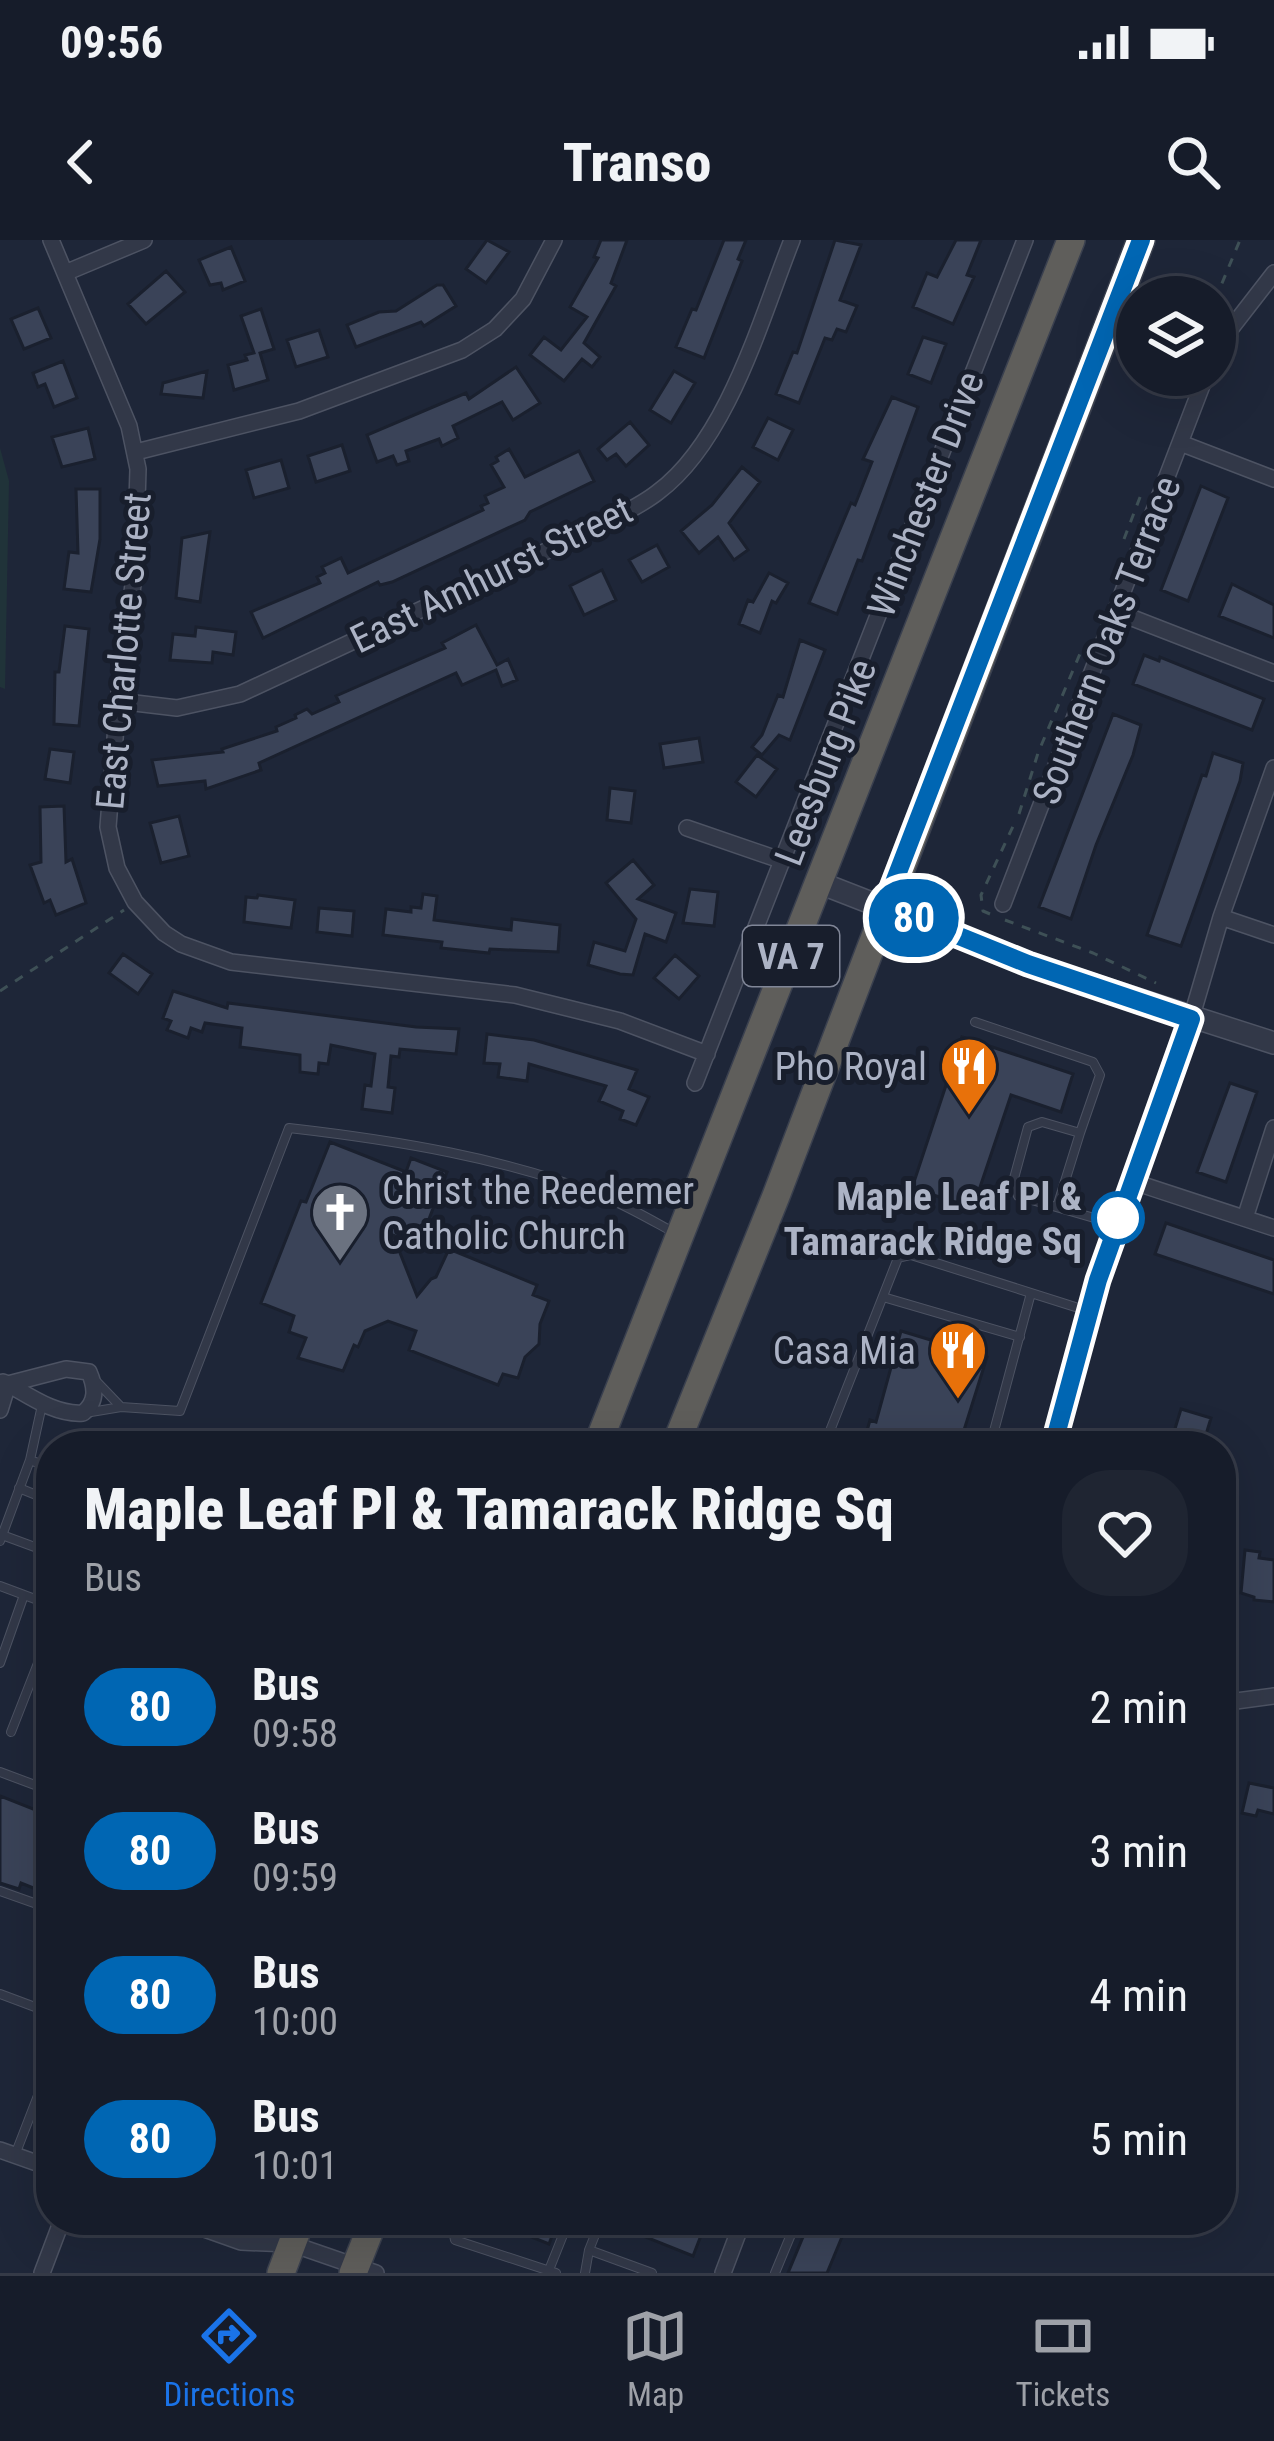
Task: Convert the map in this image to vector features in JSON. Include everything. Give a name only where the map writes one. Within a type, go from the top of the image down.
[{"type":"highway","name":"Leesburg Pike","points":[[603,1431],[1071,240]]},
{"type":"highway","name":"VA 7","points":[[681,1431],[776,1196],[1141,240]]},
{"type":"highway","points":[[281,2273],[296,2235]]},
{"type":"highway","points":[[362,2270],[370,2235]]},
{"type":"street","name":"East Charlotte Street","points":[[51,240],[136,452],[140,509],[108,827],[117,868],[134,902],[181,944],[231,962],[514,995],[620,1021],[707,1054]]},
{"type":"street","points":[[65,273],[144,240]]},
{"type":"street","points":[[136,452],[299,411],[462,350],[495,329],[523,299],[554,240]]},
{"type":"street","name":"East Amhurst Street","points":[[118,701],[177,708],[240,694],[602,525],[659,492],[684,468],[732,388],[792,240]]},
{"type":"street","name":"Winchester Drive","points":[[694,1083],[1024,240]]},
{"type":"street","points":[[1236,319],[1274,273]]},
{"type":"street","name":"Southern Oaks Terrace","points":[[1003,904],[1199,396]]},
{"type":"street","points":[[1183,444],[1274,479]]},
{"type":"street","points":[[1117,612],[1274,673]]},
{"type":"street","points":[[1058,1431],[1131,1181],[1191,1019],[1274,768]]},
{"type":"street","points":[[687,829],[783,861]]},
{"type":"street","points":[[820,883],[1028,964],[1274,1043]]},
{"type":"street","points":[[1221,917],[1274,935]]},
{"type":"street","points":[[1245,1218],[1274,1128]]},
{"type":"street","points":[[1131,1181],[1274,1228]]},
{"type":"street","points":[[66,1370],[89,1372],[94,1397],[82,1413],[71,1414],[4,1383],[66,1370]]},
{"type":"street","points":[[0,1410],[4,1383]]},
{"type":"street","points":[[1236,1701],[1274,1696]]},
{"type":"street","points":[[42,2273],[56,2235]]},
{"type":"street","points":[[221,2235],[241,2242],[280,2235]]},
{"type":"street","points":[[302,2235],[362,2270]]},
{"type":"street","points":[[723,2273],[737,2235]]},
{"type":"lane","points":[[975,1022],[1093,1062],[1100,1075],[1057,1207]]},
{"type":"lane","points":[[1080,1133],[1042,1122],[1028,1127],[1012,1182],[1018,1196],[1117,1224]]},
{"type":"lane","points":[[82,1413],[121,1407],[180,1412],[289,1128],[406,1143],[522,1173],[607,1198],[680,1235]]},
{"type":"lane","points":[[830,1431],[898,1258],[911,1255],[1089,1312]]},
{"type":"lane","points":[[994,1431],[1031,1293]]},
{"type":"lane","points":[[883,1297],[1020,1337]]},
{"type":"lane","points":[[89,1372],[121,1407]]},
{"type":"lane","points":[[36,1548],[1,1538],[29,1460],[42,1403]]},
{"type":"lane","points":[[29,1460],[36,1463]]},
{"type":"lane","points":[[19,1488],[36,1495]]},
{"type":"lane","points":[[0,1586],[36,1599]]},
{"type":"lane","points":[[0,1663],[24,1595]]},
{"type":"lane","points":[[11,1732],[36,1668]]},
{"type":"lane","points":[[0,1772],[36,1786]]},
{"type":"lane","points":[[0,1891],[36,1904]]},
{"type":"lane","points":[[0,1994],[36,2007]]},
{"type":"lane","points":[[8,2152],[36,2095]]},
{"type":"lane","points":[[454,2235],[455,2240],[552,2272],[564,2235]]},
{"type":"lane","points":[[585,2273],[595,2235]]},
{"type":"lane","points":[[776,2273],[791,2235]]},
{"type":"lane","points":[[589,2250],[652,2273]]},
{"type":"path","points":[[1225,276],[1240,240]]},
{"type":"path","points":[[1123,543],[1145,484]]},
{"type":"path","points":[[1083,646],[1038,753],[1018,816],[981,895],[983,911],[1093,953],[1162,986]]},
{"type":"path","points":[[0,991],[134,902]]},
{"type":"shaded area","points":[[0,448],[9,481],[5,689],[0,687]]},
{"type":"building","points":[[487,240],[509,252],[486,283],[466,269]]},
{"type":"building","points":[[601,240],[627,240],[611,283],[616,286],[584,343],[600,357],[592,367],[582,359],[564,381],[530,355],[544,337],[561,350],[587,317],[570,307],[598,258],[594,257]]},
{"type":"building","points":[[724,240],[746,240],[704,358],[676,347]]},
{"type":"building","points":[[835,240],[861,245],[840,300],[857,306],[846,332],[837,329],[832,340],[825,338],[799,403],[776,394],[793,352],[797,353]]},
{"type":"building","points":[[956,240],[981,240],[967,275],[974,277],[953,324],[913,307],[927,273],[937,277]]},
{"type":"building","points":[[231,247],[245,281],[223,290],[221,283],[210,285],[199,260]]},
{"type":"building","points":[[166,271],[185,292],[146,324],[128,304]]},
{"type":"building","points":[[443,285],[456,306],[424,326],[421,322],[356,347],[347,325],[379,312],[396,311]]},
{"type":"building","points":[[38,308],[51,338],[24,349],[11,319]]},
{"type":"building","points":[[261,309],[274,349],[260,353],[268,380],[234,390],[228,365],[254,353],[241,316]]},
{"type":"building","points":[[319,330],[328,357],[296,367],[287,340]]},
{"type":"building","points":[[923,337],[946,344],[931,383],[908,374]]},
{"type":"building","points":[[63,361],[77,398],[54,407],[45,384],[38,387],[33,373]]},
{"type":"building","points":[[516,367],[540,403],[513,420],[502,402],[453,426],[458,438],[442,446],[439,439],[406,451],[409,461],[397,465],[393,456],[377,462],[367,435],[466,393],[469,399]]},
{"type":"building","points":[[207,371],[203,398],[161,394],[163,383]]},
{"type":"building","points":[[674,371],[695,383],[671,423],[650,410]]},
{"type":"building","points":[[892,397],[918,407],[862,561],[858,560],[837,614],[809,603],[851,503],[855,505],[872,462],[863,459]]},
{"type":"building","points":[[768,418],[793,430],[778,460],[753,447]]},
{"type":"building","points":[[630,422],[649,445],[626,466],[616,454],[607,460],[598,449]]},
{"type":"building","points":[[88,428],[95,459],[62,467],[52,437]]},
{"type":"building","points":[[342,445],[350,471],[316,482],[308,456]]},
{"type":"building","points":[[509,449],[525,477],[579,451],[594,481],[530,512],[525,520],[392,582],[378,582],[263,638],[251,612],[320,583],[317,577],[325,573],[322,567],[341,558],[348,573],[483,510],[481,506],[488,503],[485,496],[504,487],[491,465]]},
{"type":"building","points":[[281,460],[289,488],[254,498],[246,470]]},
{"type":"building","points":[[742,467],[760,482],[729,523],[748,550],[734,560],[718,537],[699,553],[681,531],[712,505]]},
{"type":"building","points":[[1201,486],[1228,498],[1188,601],[1161,590]]},
{"type":"building","points":[[76,489],[100,489],[100,539],[91,592],[64,589],[69,552],[78,553]]},
{"type":"building","points":[[210,532],[200,602],[176,598],[182,538]]},
{"type":"building","points":[[657,545],[669,567],[642,582],[629,560]]},
{"type":"building","points":[[602,570],[616,600],[584,615],[570,586]]},
{"type":"building","points":[[769,573],[788,583],[776,603],[772,601],[760,633],[739,624],[748,600],[753,602]]},
{"type":"building","points":[[1232,584],[1274,605],[1274,638],[1219,616]]},
{"type":"building","points":[[476,625],[497,665],[508,659],[517,680],[502,686],[496,670],[462,685],[456,673],[259,763],[261,770],[206,789],[205,781],[158,786],[152,760],[223,752],[277,731],[276,727],[307,709],[312,714],[339,702],[336,696],[445,648],[442,643]]},
{"type":"building","points":[[65,626],[89,629],[79,726],[54,724],[55,672],[59,672]]},
{"type":"building","points":[[196,627],[236,632],[233,655],[213,652],[212,663],[170,660],[173,634],[195,636]]},
{"type":"building","points":[[800,640],[825,650],[790,740],[779,735],[762,755],[752,747],[778,695],[783,697]]},
{"type":"building","points":[[1144,655],[1159,661],[1160,657],[1264,699],[1252,730],[1133,684]]},
{"type":"building","points":[[1113,714],[1141,725],[1071,919],[1039,907]]},
{"type":"building","points":[[699,738],[703,762],[664,768],[660,744]]},
{"type":"building","points":[[50,749],[74,752],[70,783],[45,779]]},
{"type":"building","points":[[1213,753],[1243,763],[1181,946],[1147,935]]},
{"type":"building","points":[[757,755],[777,769],[756,797],[736,782]]},
{"type":"building","points":[[610,788],[635,791],[631,823],[607,820]]},
{"type":"building","points":[[64,806],[66,862],[72,859],[86,903],[56,915],[50,900],[44,903],[30,865],[41,862],[40,807]]},
{"type":"building","points":[[179,816],[189,856],[161,863],[150,823]]},
{"type":"building","points":[[633,860],[654,885],[638,899],[676,913],[666,942],[645,934],[633,975],[588,965],[594,942],[625,951],[636,919],[606,883]]},
{"type":"building","points":[[690,889],[718,892],[714,926],[683,923]]},
{"type":"building","points":[[423,894],[437,896],[434,920],[511,930],[512,919],[560,925],[558,952],[490,949],[489,953],[383,935],[386,909],[411,912],[411,907],[421,908]]},
{"type":"building","points":[[246,897],[295,900],[291,928],[244,922]]},
{"type":"building","points":[[319,908],[354,911],[352,936],[317,932]]},
{"type":"building","points":[[123,954],[152,974],[138,994],[109,973]]},
{"type":"building","points":[[675,955],[699,976],[679,999],[654,978]]},
{"type":"building","points":[[173,991],[227,1008],[228,1003],[459,1029],[456,1054],[400,1049],[399,1057],[391,1056],[392,1113],[362,1109],[375,1054],[331,1045],[328,1064],[319,1063],[318,1074],[300,1072],[300,1055],[240,1047],[242,1028],[205,1023],[202,1032],[191,1028],[188,1038],[167,1030],[171,1021],[163,1018]]},
{"type":"building","points":[[487,1034],[534,1040],[637,1070],[629,1089],[649,1097],[636,1125],[620,1119],[623,1111],[599,1101],[606,1086],[529,1064],[527,1081],[498,1077],[500,1064],[484,1063]]},
{"type":"building","points":[[962,1037],[1073,1074],[1061,1112],[1011,1095],[973,1208],[912,1188]]},
{"type":"building","points":[[1230,1083],[1257,1092],[1226,1182],[1197,1172]]},
{"type":"building","name":"Christ the Reedemer Catholic Church","points":[[330,1142],[406,1172],[411,1158],[447,1172],[419,1245],[393,1235],[417,1296],[436,1277],[449,1249],[537,1285],[533,1295],[549,1301],[539,1344],[525,1357],[518,1378],[503,1374],[498,1385],[409,1350],[416,1331],[388,1321],[365,1331],[343,1371],[298,1358],[306,1338],[289,1332],[294,1316],[261,1303]]},
{"type":"building","points":[[1166,1223],[1274,1260],[1274,1294],[1155,1254]]},
{"type":"building","points":[[901,1331],[987,1357],[964,1431],[867,1431],[870,1420],[876,1422]]},
{"type":"building","points":[[1181,1409],[1211,1418],[1207,1431],[1174,1431]]},
{"type":"building","points":[[1245,1550],[1274,1560],[1274,1602],[1241,1593]]},
{"type":"building","points":[[1249,1783],[1274,1788],[1274,1814],[1242,1813]]},
{"type":"building","points":[[0,1796],[36,1810],[36,1889],[0,1883]]},
{"type":"building","points":[[526,2235],[552,2235],[549,2244]]},
{"type":"building","points":[[640,2235],[701,2235],[693,2256]]},
{"type":"building","points":[[804,2235],[843,2235],[827,2273],[788,2273]]},
{"type":"bus line","name":"80","points":[[1057,1431],[1098,1280],[1191,1019],[1028,964],[885,906],[1141,240]]},
{"type":"place","name":"Pho Royal","points":[[969,1117]]},
{"type":"place","name":"Maple Leaf Pl & Tamarack Ridge Sq","points":[[1118,1218]]},
{"type":"place","name":"Christ the Reedemer Catholic Church","points":[[340,1263]]},
{"type":"place","name":"Casa Mia","points":[[958,1401]]}]
